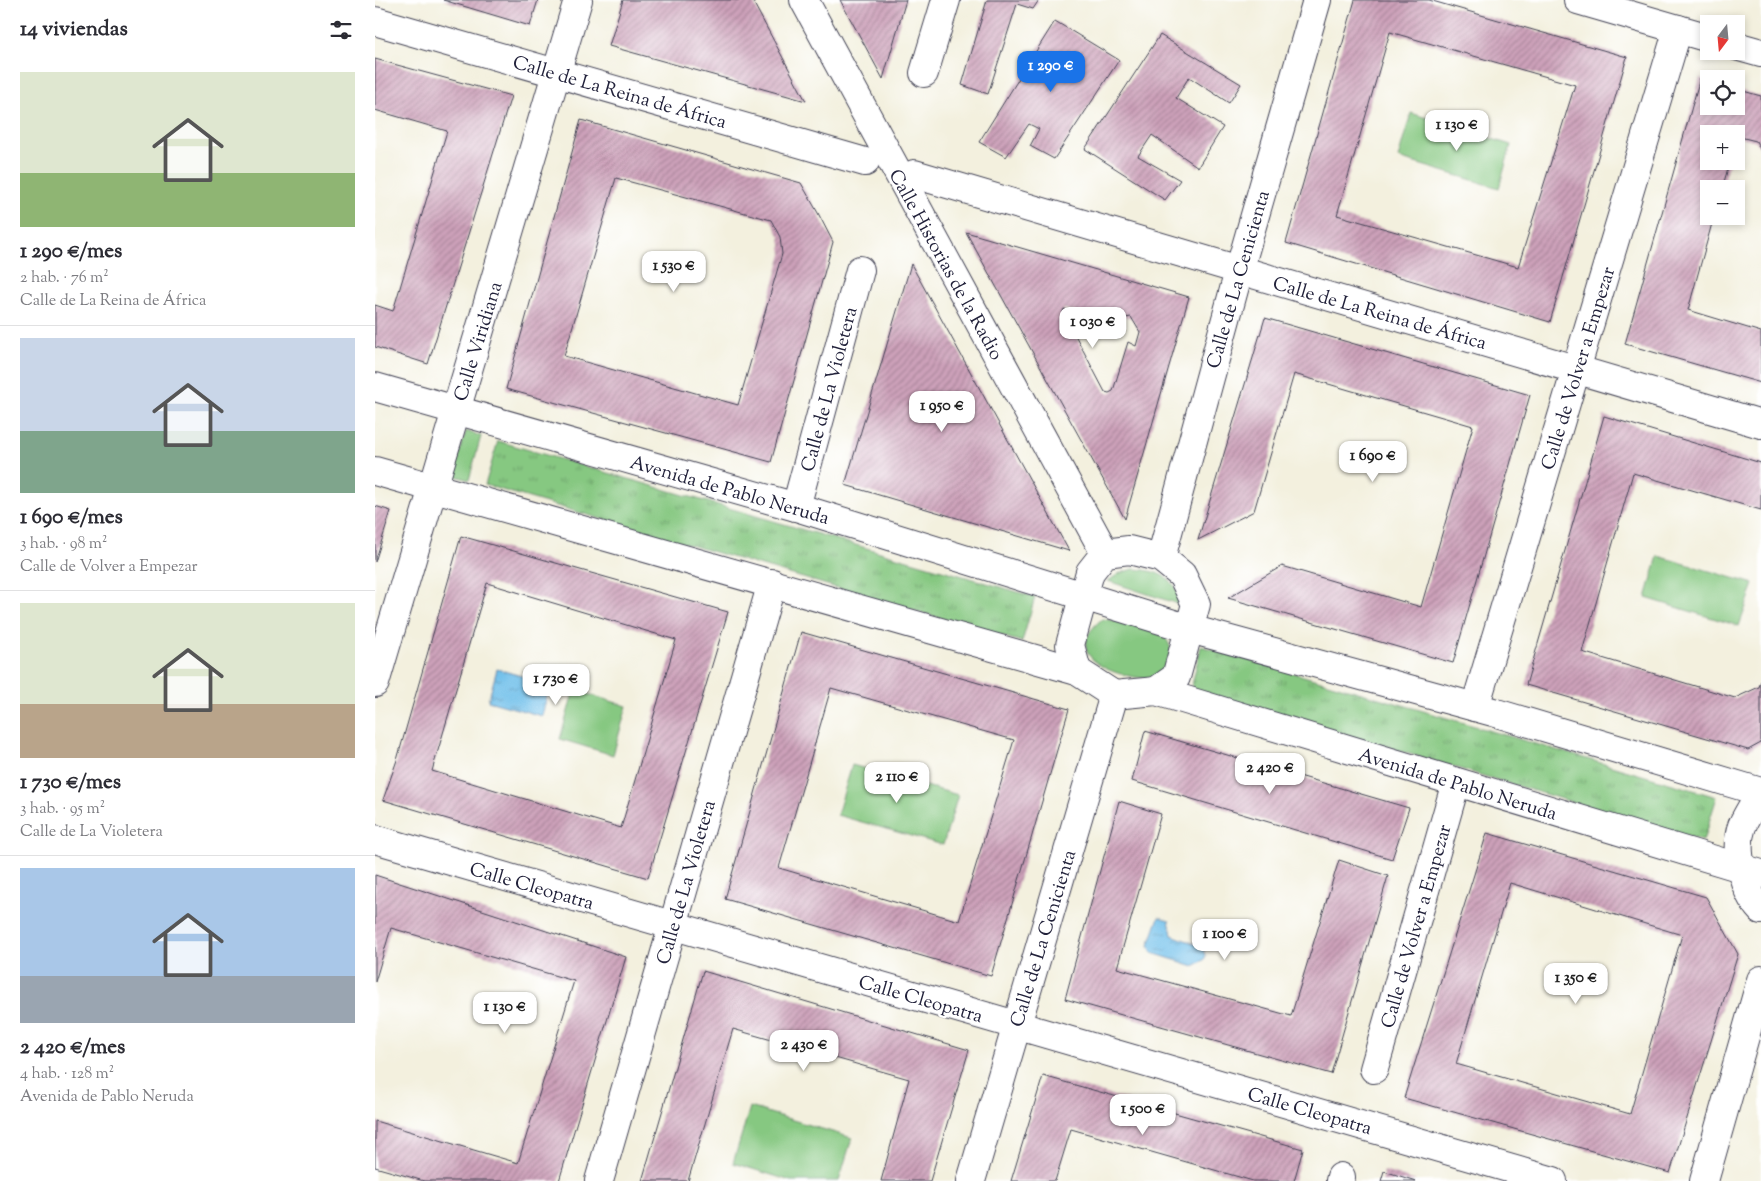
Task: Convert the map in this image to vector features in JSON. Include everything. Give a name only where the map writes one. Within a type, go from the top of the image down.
[{"type":"street","name":"Calle Viridiana","points":[[375,683],[578,0]]},
{"type":"street","name":"Calle Historias de la Radio","points":[[804,0],[1105,553]]},
{"type":"street","points":[[924,73],[946,0]]},
{"type":"street","name":"Calle de La Cenicienta","points":[[1161,558],[1239,271],[1317,0]]},
{"type":"street","points":[[1578,0],[1700,35]]},
{"type":"street","name":"Calle de La Reina de África","points":[[375,20],[865,162]]},
{"type":"street","name":"Calle de Volver a Empezar","points":[[1475,707],[1678,29]]},
{"type":"street","points":[[1745,49],[1761,53]]},
{"type":"street","name":"Calle de La Reina de África","points":[[914,174],[1761,424]]},
{"type":"street","name":"Calle de La Violetera","points":[[796,507],[860,270]]},
{"type":"street","name":"Avenida de Pablo Neruda","points":[[375,387],[796,507],[1190,629],[1475,707],[1761,792]]},
{"type":"street","points":[[375,471],[1077,671],[1114,695]]},
{"type":"street","points":[[1077,671],[1070,645],[1090,572],[1105,553],[1129,550],[1161,558],[1182,575],[1196,604],[1176,677],[1156,691]]},
{"type":"street","name":"Calle de La Violetera","points":[[599,1181],[772,583]]},
{"type":"street","name":"Avenida de Pablo Neruda","points":[[1114,695],[1156,691],[1750,871]]},
{"type":"street","name":"Calle de La Cenicienta","points":[[971,1181],[1114,695]]},
{"type":"street","name":"Calle de Volver a Empezar","points":[[1374,1069],[1456,782]]},
{"type":"street","points":[[1761,792],[1742,828],[1754,902],[1761,910]]},
{"type":"street","name":"Calle Cleopatra","points":[[375,839],[1553,1181]]},
{"type":"street","points":[[1704,1181],[1761,980]]},
{"type":"green space","points":[[1411,113],[1511,145],[1499,188],[1398,158]]},
{"type":"green space","points":[[466,431],[481,436],[469,480],[453,475]]},
{"type":"green space","points":[[498,441],[1035,597],[1022,642],[485,485]]},
{"type":"green space","points":[[1658,556],[1754,584],[1739,626],[1646,598]]},
{"type":"green space","points":[[1133,569],[1151,571],[1165,577],[1176,588],[1181,605],[1108,581],[1120,573]]},
{"type":"green space","points":[[1102,619],[1135,625],[1161,635],[1169,644],[1172,661],[1156,678],[1127,676],[1099,664],[1089,656],[1086,645],[1089,633]]},
{"type":"green space","points":[[1201,646],[1717,797],[1703,841],[1191,689]]},
{"type":"green space","points":[[574,690],[627,706],[613,755],[560,739]]},
{"type":"green space","points":[[852,765],[958,795],[943,845],[837,815]]},
{"type":"green space","points":[[750,1107],[852,1138],[839,1181],[791,1181],[733,1163]]},
{"type":"water","points":[[497,669],[550,684],[542,716],[488,701]]},
{"type":"water","points":[[1159,917],[1169,920],[1172,935],[1203,947],[1206,955],[1204,960],[1194,966],[1152,953],[1149,945]]},
{"type":"building","points":[[443,0],[538,0],[530,26]]},
{"type":"building","points":[[623,0],[752,0],[806,101],[609,46]]},
{"type":"building","points":[[840,0],[906,0],[883,79]]},
{"type":"building","points":[[987,0],[1039,0],[1033,9],[1017,4],[988,94],[962,85]]},
{"type":"building","points":[[1355,0],[1429,0],[1627,57],[1550,322],[1286,243]],"holes":[[[1390,32],[1575,85],[1518,267],[1337,215]]]},
{"type":"building","points":[[1055,21],[1119,60],[1054,159],[1030,146],[1039,129],[1029,124],[1006,157],[979,142]]},
{"type":"building","points":[[1160,35],[1241,84],[1229,103],[1189,77],[1176,98],[1223,127],[1198,167],[1152,135],[1138,156],[1180,180],[1165,200],[1085,149]]},
{"type":"building","points":[[375,59],[511,96],[428,364],[375,347],[375,305],[393,311],[447,131],[375,110]]},
{"type":"building","points":[[1700,78],[1700,115],[1745,115],[1745,92],[1761,96],[1761,151],[1756,141],[1745,138],[1745,125],[1700,125],[1700,170],[1727,170],[1725,180],[1700,180],[1700,225],[1712,225],[1688,310],[1761,332],[1761,383],[1625,344]]},
{"type":"building","points":[[581,120],[801,183],[833,242],[771,462],[506,389]],"holes":[[[616,178],[771,220],[780,237],[782,254],[738,405],[564,356]]]},
{"type":"building","points":[[966,232],[1189,297],[1125,519]],"holes":[[[1064,309],[1117,323],[1118,315],[1126,318],[1131,317],[1140,332],[1136,346],[1128,342],[1113,391],[1109,393],[1105,392],[1063,312]]]},
{"type":"building","points":[[911,264],[1069,551],[845,485]]},
{"type":"building","points":[[1265,318],[1530,395],[1453,663],[1228,598],[1282,566],[1421,607],[1473,426],[1294,374],[1254,511],[1198,540]]},
{"type":"building","points":[[1604,416],[1761,463],[1761,510],[1633,473],[1582,652],[1735,698],[1759,687],[1761,681],[1761,743],[1748,750],[1526,685]]},
{"type":"building","points":[[375,506],[391,511],[375,562]]},
{"type":"building","points":[[461,536],[728,612],[648,878],[383,800],[397,760]],"holes":[[[487,583],[676,640],[621,828],[432,771]]]},
{"type":"building","points":[[801,632],[1069,709],[991,976],[725,899]],"holes":[[[831,688],[1014,740],[959,921],[779,868]]]},
{"type":"building","points":[[1145,731],[1409,808],[1392,859],[1132,781]]},
{"type":"building","points":[[1119,801],[1161,814],[1117,968],[1291,1016],[1339,860],[1388,876],[1331,1074],[1065,999]]},
{"type":"building","points":[[1487,833],[1706,897],[1738,954],[1670,1173],[1404,1098]],"holes":[[[1510,883],[1682,935],[1630,1114],[1456,1064]]]},
{"type":"building","points":[[375,875],[626,957],[559,1181],[424,1181],[375,1167],[375,1121],[518,1163],[574,981],[391,928],[375,982]]},
{"type":"building","points":[[703,971],[969,1050],[930,1181],[881,1181],[909,1079],[733,1029],[688,1181],[642,1181]]},
{"type":"building","points":[[1043,1076],[1303,1149],[1294,1181],[1253,1181],[1071,1129],[1055,1181],[1011,1181]]},
{"type":"building","points":[[1384,1171],[1416,1181],[1381,1181]]}]
